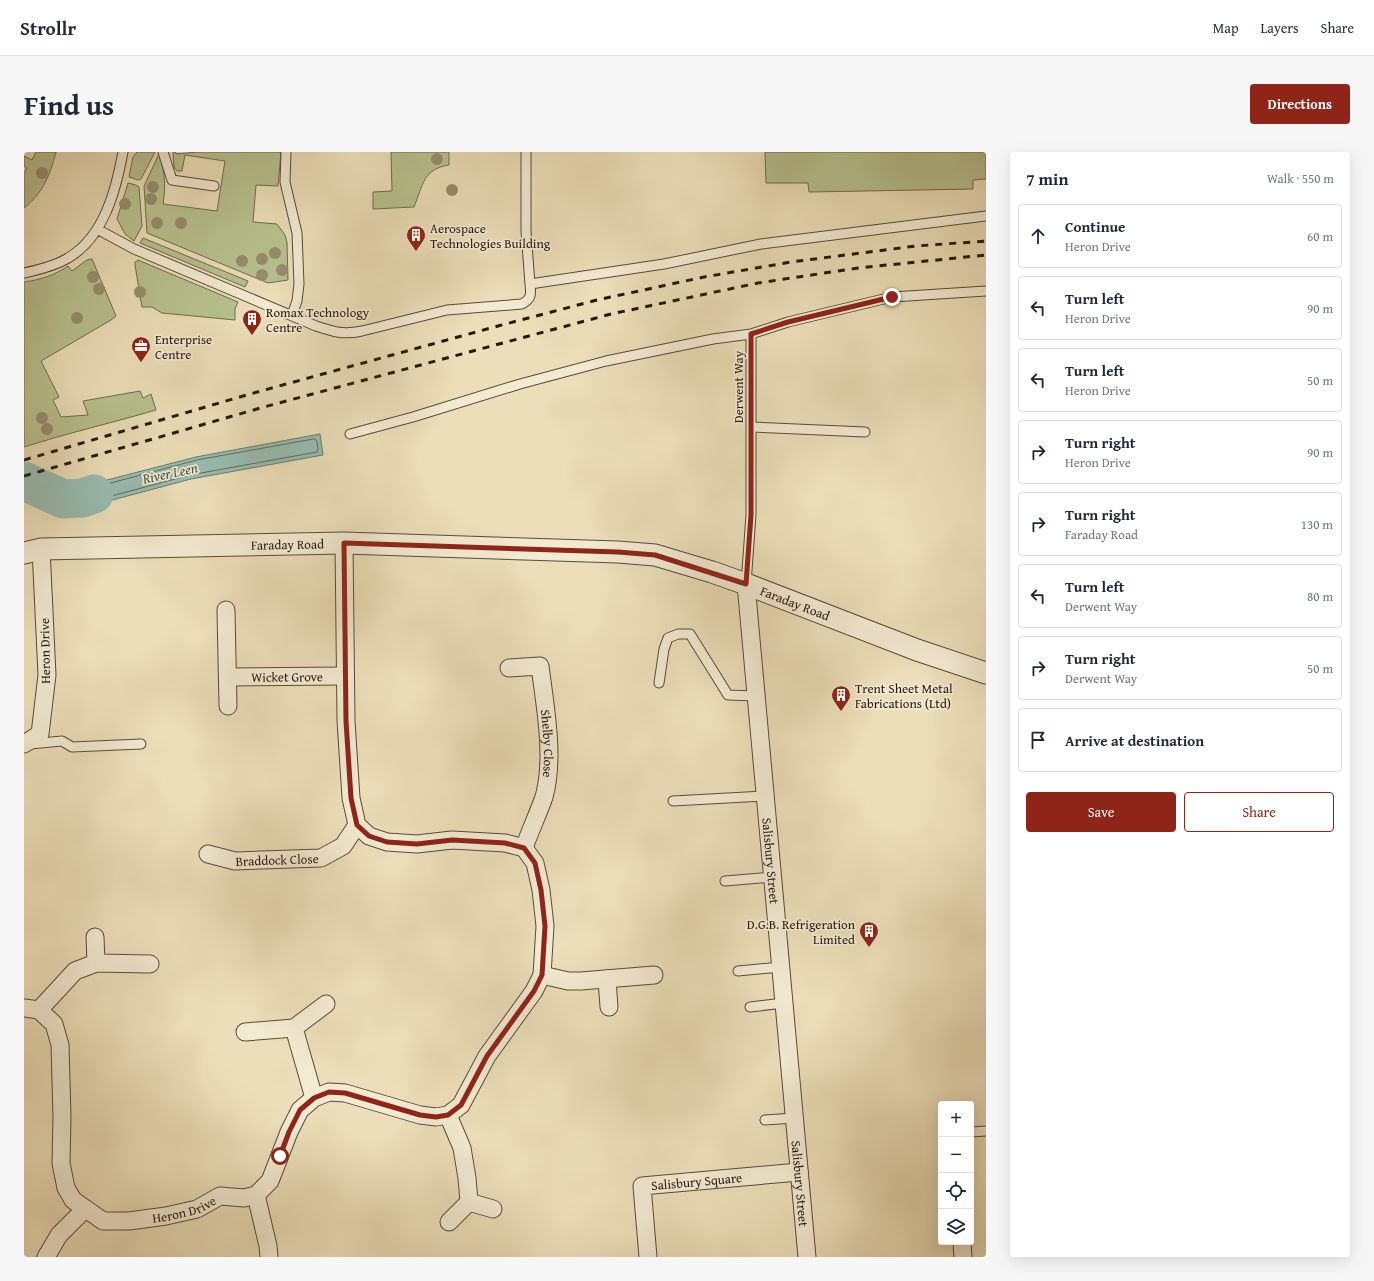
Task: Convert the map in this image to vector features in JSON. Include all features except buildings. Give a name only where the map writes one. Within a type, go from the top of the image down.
[{"type":"street","name":"Faraday Road","points":[[32,551],[344,543],[610,551],[655,555],[746,584],[917,650],[986,673]]},
{"type":"street","points":[[269,1257],[268,1246],[256,1195],[270,1181],[289,1132],[300,1110],[314,1098],[329,1092],[345,1093],[420,1115],[436,1117],[448,1115],[461,1105],[487,1056],[534,991],[542,975],[545,926],[541,890],[535,863],[524,848],[505,843],[452,840],[417,844],[387,842],[369,836],[357,825],[349,783],[346,721],[344,543]]},
{"type":"street","name":"Heron Drive","points":[[24,744],[40,734],[47,674],[32,551]]},
{"type":"street","name":"Salisbury Street","points":[[746,584],[807,1257]]},
{"type":"street","points":[[226,610],[228,706]]},
{"type":"street","name":"Shelby Close","points":[[509,668],[540,666],[546,713],[548,770],[544,796],[524,848]]},
{"type":"street","name":"Wicket Grove","points":[[228,677],[345,676]]},
{"type":"street","name":"Braddock Close","points":[[208,854],[234,861],[320,858],[343,846],[357,825]]},
{"type":"street","points":[[95,937],[96,963]]},
{"type":"street","name":"Heron Drive","points":[[150,964],[96,963],[75,971],[31,1009],[54,1024],[60,1045],[62,1117],[61,1163],[66,1188],[73,1200],[103,1221],[129,1221],[166,1216],[197,1209],[220,1196],[244,1198],[256,1195]]},
{"type":"street","points":[[542,975],[568,981],[654,975]]},
{"type":"street","points":[[607,979],[609,1007]]},
{"type":"street","points":[[245,1032],[294,1028],[326,1004]]},
{"type":"street","points":[[294,1028],[314,1098]]},
{"type":"street","points":[[448,1115],[462,1148],[469,1202],[449,1222]]},
{"type":"street","name":"Salisbury Square","points":[[648,1257],[642,1186],[799,1172]]},
{"type":"street","points":[[469,1202],[493,1209]]},
{"type":"street","points":[[46,1257],[59,1235],[84,1209]]},
{"type":"street","points":[[962,1245],[963,1257]]},
{"type":"lane","points":[[24,273],[38,270],[68,258],[84,246],[97,229],[110,203],[118,178],[123,152]]},
{"type":"lane","points":[[163,152],[172,180],[214,186]]},
{"type":"lane","points":[[286,152],[285,182],[297,233],[299,284],[297,301],[292,315]]},
{"type":"lane","points":[[97,229],[134,249],[316,326],[337,333],[350,334],[447,310],[522,304],[528,300],[531,294],[526,231],[526,152]]},
{"type":"lane","points":[[530,284],[664,264],[761,244],[986,216]]},
{"type":"lane","name":"Derwent Way","points":[[746,584],[751,515],[751,334],[788,322],[892,297],[986,292]]},
{"type":"lane","points":[[350,434],[413,417],[520,384],[606,361],[713,339],[751,334]]},
{"type":"lane","points":[[751,427],[865,432]]},
{"type":"lane","points":[[659,683],[664,649],[668,638],[678,634],[690,634],[728,695],[757,696]]},
{"type":"lane","name":"Heron Drive","points":[[24,744],[62,741],[72,747],[141,744]]},
{"type":"lane","points":[[673,801],[766,796]]},
{"type":"lane","points":[[725,881],[773,877]]},
{"type":"lane","points":[[738,971],[781,967]]},
{"type":"lane","points":[[750,1007],[784,1003]]},
{"type":"lane","points":[[765,1120],[794,1118]]},
{"type":"lane","points":[[974,1132],[986,1131]]},
{"type":"green space","points":[[36,152],[56,152],[51,168],[41,190],[24,208],[24,173],[27,168],[24,166],[24,156],[32,160]]},
{"type":"green space","points":[[137,152],[155,152],[141,179],[138,180],[129,177],[133,157]]},
{"type":"green space","points":[[173,152],[176,154],[198,152],[281,152],[278,186],[256,185],[253,222],[277,224],[285,235],[287,242],[288,280],[268,283],[147,233],[144,186],[159,154],[163,166],[163,204],[217,211],[225,161],[185,155],[182,171],[177,171],[174,167]]},
{"type":"green space","points":[[391,152],[449,152],[449,165],[440,167],[429,174],[422,185],[414,207],[373,209],[373,192],[392,191]]},
{"type":"green space","points":[[765,152],[986,152],[986,179],[973,180],[973,189],[809,192],[808,183],[766,183]]},
{"type":"green space","points":[[128,183],[139,187],[142,226],[134,241],[125,234],[117,219]]},
{"type":"green space","points":[[143,238],[248,281],[245,287],[140,243]]},
{"type":"green space","points":[[92,259],[116,316],[41,361],[59,397],[53,400],[61,417],[88,415],[83,401],[140,391],[143,398],[151,394],[156,410],[24,447],[24,282],[47,277],[68,266],[72,271],[87,260]]},
{"type":"green space","points":[[138,260],[238,302],[235,309],[235,320],[162,313],[152,307],[142,307],[135,265],[135,262]]},
{"type":"water","points":[[320,434],[323,455],[191,479],[90,506],[52,509],[24,501],[24,494],[62,484],[76,488],[196,457]]},
{"type":"waterway","name":"River Leen","points":[[24,481],[63,499],[83,498],[94,494]]},
{"type":"railway","points":[[24,460],[250,394],[597,300],[704,277],[791,262],[916,246],[986,241]]},
{"type":"railway","points":[[24,476],[264,407],[611,314],[758,283],[858,268],[986,255]]},
{"type":"place","name":"Aerospace Technologies Building","points":[[416,252]]},
{"type":"place","name":"Romax Technology Centre","points":[[252,336]]},
{"type":"place","name":"Enterprise Centre","points":[[141,363]]},
{"type":"place","name":"Trent Sheet Metal Fabrications (Ltd)","points":[[841,712]]},
{"type":"place","name":"D.G.B. Refrigeration Limited","points":[[869,948]]},
{"type":"route","points":[[280,1156],[289,1132],[300,1110],[314,1098],[329,1092],[345,1093],[420,1115],[436,1117],[448,1115],[461,1105],[487,1056],[534,991],[542,975],[544,957],[545,926],[541,890],[535,863],[524,848],[505,843],[452,840],[417,844],[387,842],[369,836],[357,825],[349,783],[346,721],[344,543],[618,552],[655,555],[746,584],[751,515],[751,334],[788,322],[892,297]]}]
